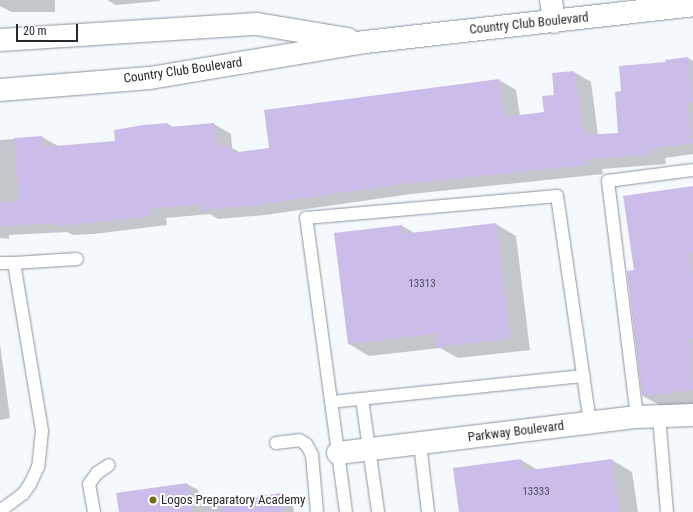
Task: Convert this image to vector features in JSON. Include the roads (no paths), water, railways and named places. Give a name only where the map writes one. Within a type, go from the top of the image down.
[{"type":"street","points":[[551,0],[554,22]]},
{"type":"street","name":"Country Club Boulevard","points":[[0,90],[150,78],[365,42],[554,22],[693,5]]},
{"type":"street","name":"Country Club Boulevard","points":[[0,40],[258,24],[365,42]]},
{"type":"street","name":"Parkway Boulevard","points":[[338,453],[637,417],[659,418],[693,415]]},
{"type":"lane","points":[[637,417],[608,181],[693,170]]},
{"type":"lane","points":[[346,512],[306,218],[557,196],[590,423]]},
{"type":"lane","points":[[0,264],[77,259]]},
{"type":"lane","points":[[0,511],[23,494],[30,484],[38,468],[42,432],[14,263]]},
{"type":"lane","points":[[331,402],[584,376]]},
{"type":"lane","points":[[362,399],[378,512]]},
{"type":"lane","points":[[659,418],[667,512]]},
{"type":"lane","points":[[276,443],[299,440],[306,444],[312,455],[317,512]]},
{"type":"lane","points":[[420,444],[428,512]]},
{"type":"lane","points":[[94,512],[90,484],[97,473],[109,465]]},
{"type":"place","name":"Logos Preparatory Academy","points":[[153,500]]}]
